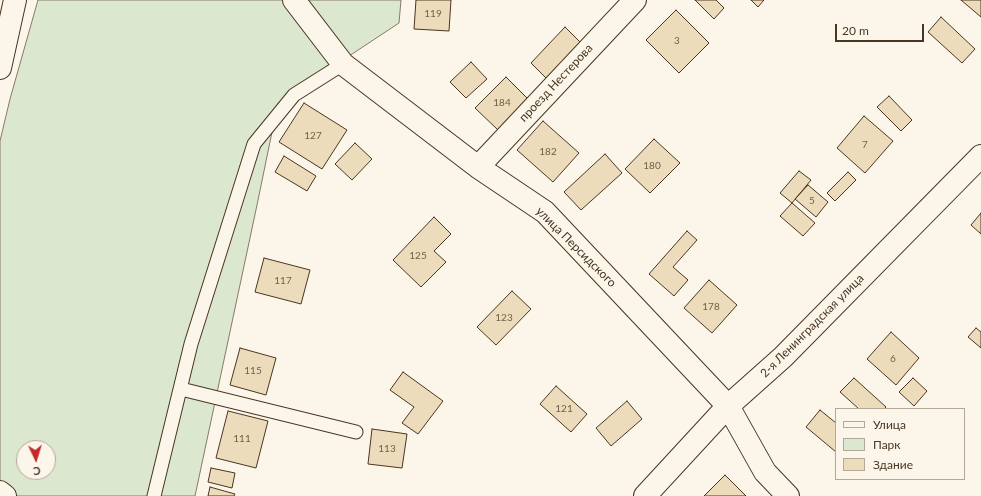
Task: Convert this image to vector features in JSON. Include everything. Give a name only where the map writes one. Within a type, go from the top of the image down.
[{"type":"street","points":[[0,68],[15,0]]},
{"type":"street","name":"улица Персидского","points":[[294,0],[343,64],[478,167],[545,212],[728,406],[765,472],[788,496]]},
{"type":"street","name":"проезд Нестерова","points":[[478,167],[635,0]]},
{"type":"street","name":"2-я Ленинградская улица","points":[[645,496],[728,406],[783,357],[981,156]]},
{"type":"street","points":[[0,492],[5,496]]},
{"type":"lane","points":[[154,496],[191,344],[254,144],[294,95],[343,64]]},
{"type":"lane","points":[[180,388],[356,432]]},
{"type":"green space","points":[[38,0],[401,0],[399,23],[278,103],[195,496],[0,496],[0,141],[10,99]]},
{"type":"building","points":[[416,0],[451,0],[449,31],[414,29]]},
{"type":"building","points":[[695,0],[716,0],[724,8],[714,19]]},
{"type":"building","points":[[751,0],[764,0],[758,7]]},
{"type":"building","points":[[961,0],[981,0],[981,17]]},
{"type":"building","points":[[676,10],[709,43],[679,73],[646,40]]},
{"type":"building","points":[[941,17],[975,49],[962,63],[928,32]]},
{"type":"building","points":[[565,27],[581,43],[546,78],[531,63]]},
{"type":"building","points":[[471,62],[487,79],[466,98],[450,82]]},
{"type":"building","points":[[506,77],[528,99],[498,130],[475,108]]},
{"type":"building","points":[[889,96],[912,120],[901,131],[877,107]]},
{"type":"building","points":[[304,103],[347,130],[322,169],[279,142]]},
{"type":"building","points":[[864,116],[893,141],[865,173],[837,148]]},
{"type":"building","points":[[543,121],[579,153],[553,182],[517,150]]},
{"type":"building","points":[[654,139],[680,163],[650,193],[625,169]]},
{"type":"building","points":[[355,143],[372,159],[352,180],[335,164]]},
{"type":"building","points":[[605,154],[622,173],[581,210],[564,192]]},
{"type":"building","points":[[284,156],[316,176],[307,191],[275,172]]},
{"type":"building","points":[[799,171],[811,180],[792,203],[780,193]]},
{"type":"building","points":[[848,172],[856,180],[835,201],[827,193]]},
{"type":"building","points":[[808,185],[828,202],[816,217],[795,199]]},
{"type":"building","points":[[792,203],[815,223],[803,236],[780,216]]},
{"type":"building","points":[[981,213],[981,234],[971,225]]},
{"type":"building","points":[[434,217],[451,234],[434,251],[446,262],[421,287],[393,260]]},
{"type":"building","points":[[687,231],[697,240],[673,267],[688,280],[674,296],[649,274]]},
{"type":"building","points":[[264,258],[310,270],[301,304],[255,292]]},
{"type":"building","points":[[709,280],[737,305],[712,333],[684,308]]},
{"type":"building","points":[[512,291],[531,309],[496,345],[477,327]]},
{"type":"building","points":[[976,328],[981,332],[981,348],[968,337]]},
{"type":"building","points":[[891,332],[919,358],[896,385],[867,359]]},
{"type":"building","points":[[240,348],[276,358],[266,395],[230,385]]},
{"type":"building","points":[[403,372],[443,401],[418,434],[402,423],[414,407],[390,390]]},
{"type":"building","points":[[854,378],[886,407],[858,408],[840,392]]},
{"type":"building","points":[[913,378],[927,391],[914,406],[899,392]]},
{"type":"building","points":[[556,386],[587,414],[571,432],[540,404]]},
{"type":"building","points":[[627,401],[642,419],[611,446],[596,428]]},
{"type":"building","points":[[820,410],[835,422],[835,451],[806,427]]},
{"type":"building","points":[[228,411],[268,421],[256,468],[216,458]]},
{"type":"building","points":[[372,429],[407,434],[402,468],[368,464]]},
{"type":"building","points":[[211,468],[235,473],[232,488],[208,482]]},
{"type":"building","points":[[725,475],[746,496],[704,496]]},
{"type":"building","points":[[210,487],[235,494],[234,496],[208,496]]}]
